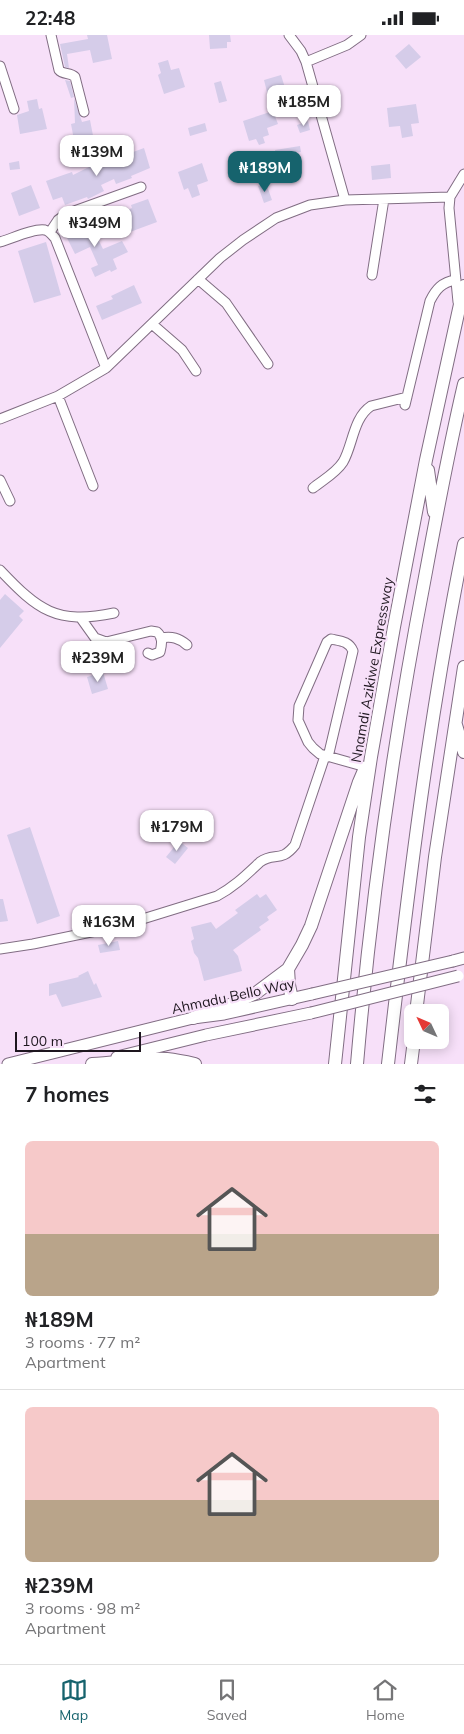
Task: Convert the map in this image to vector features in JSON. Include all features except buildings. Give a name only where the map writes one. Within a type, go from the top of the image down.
[{"type":"highway","name":"Nnamdi Azikiwe Expressway","points":[[335,1064],[368,762],[426,460],[459,307],[460,283]]},
{"type":"highway","points":[[357,1064],[365,966],[382,835],[407,669],[435,521],[464,384]]},
{"type":"highway","points":[[426,460],[435,521]]},
{"type":"highway","points":[[388,1064],[405,915],[428,743],[464,544]]},
{"type":"highway","points":[[417,1004],[435,857],[464,667]]},
{"type":"highway","points":[[455,721],[464,751]]},
{"type":"highway","points":[[193,1018],[230,1005],[256,993],[288,969],[311,927],[359,782],[368,762]]},
{"type":"highway","points":[[288,969],[292,999]]},
{"type":"highway","points":[[411,1064],[413,1049]]},
{"type":"highway","points":[[91,1064],[156,1059],[169,1059],[195,1064]]},
{"type":"main road","name":"Ahmadu Bello Way","points":[[8,1064],[193,1018],[312,995],[459,960]]},
{"type":"main road","points":[[91,1064],[206,1035],[311,1013],[461,976]]},
{"type":"street","points":[[51,35],[59,70],[75,77],[84,112]]},
{"type":"street","points":[[306,63],[347,45],[361,35]]},
{"type":"street","points":[[291,36],[306,63],[345,200]]},
{"type":"street","points":[[0,66],[14,109]]},
{"type":"street","points":[[313,489],[338,469],[361,417],[366,410],[371,406],[406,401],[430,301],[439,287],[445,282],[460,283],[450,230],[450,197],[464,174]]},
{"type":"street","points":[[50,232],[58,220],[66,214],[141,187]]},
{"type":"street","points":[[0,419],[58,396],[106,368],[231,249],[276,218],[310,205],[345,200],[450,197]]},
{"type":"street","points":[[372,275],[384,199]]},
{"type":"street","points":[[0,242],[37,230],[50,232],[60,248],[106,368]]},
{"type":"street","points":[[198,279],[226,303],[268,364]]},
{"type":"street","points":[[152,324],[182,349],[196,371]]},
{"type":"street","points":[[58,396],[94,486]]},
{"type":"street","points":[[0,480],[10,501]]},
{"type":"street","points":[[0,570],[27,598],[42,609],[59,615],[80,617],[114,613]]},
{"type":"street","points":[[0,585],[7,578]]},
{"type":"street","points":[[80,617],[99,641],[114,641],[151,631],[157,632],[162,638],[160,652],[152,655],[148,653]]},
{"type":"street","points":[[162,638],[176,638],[187,645]]},
{"type":"street","points":[[0,949],[41,943],[120,926],[192,904],[226,892],[264,859],[280,857],[289,853],[295,845],[327,756],[353,651],[351,646],[346,643],[331,639],[327,642],[298,713],[298,720],[308,742],[320,754],[327,756],[368,762]]}]
